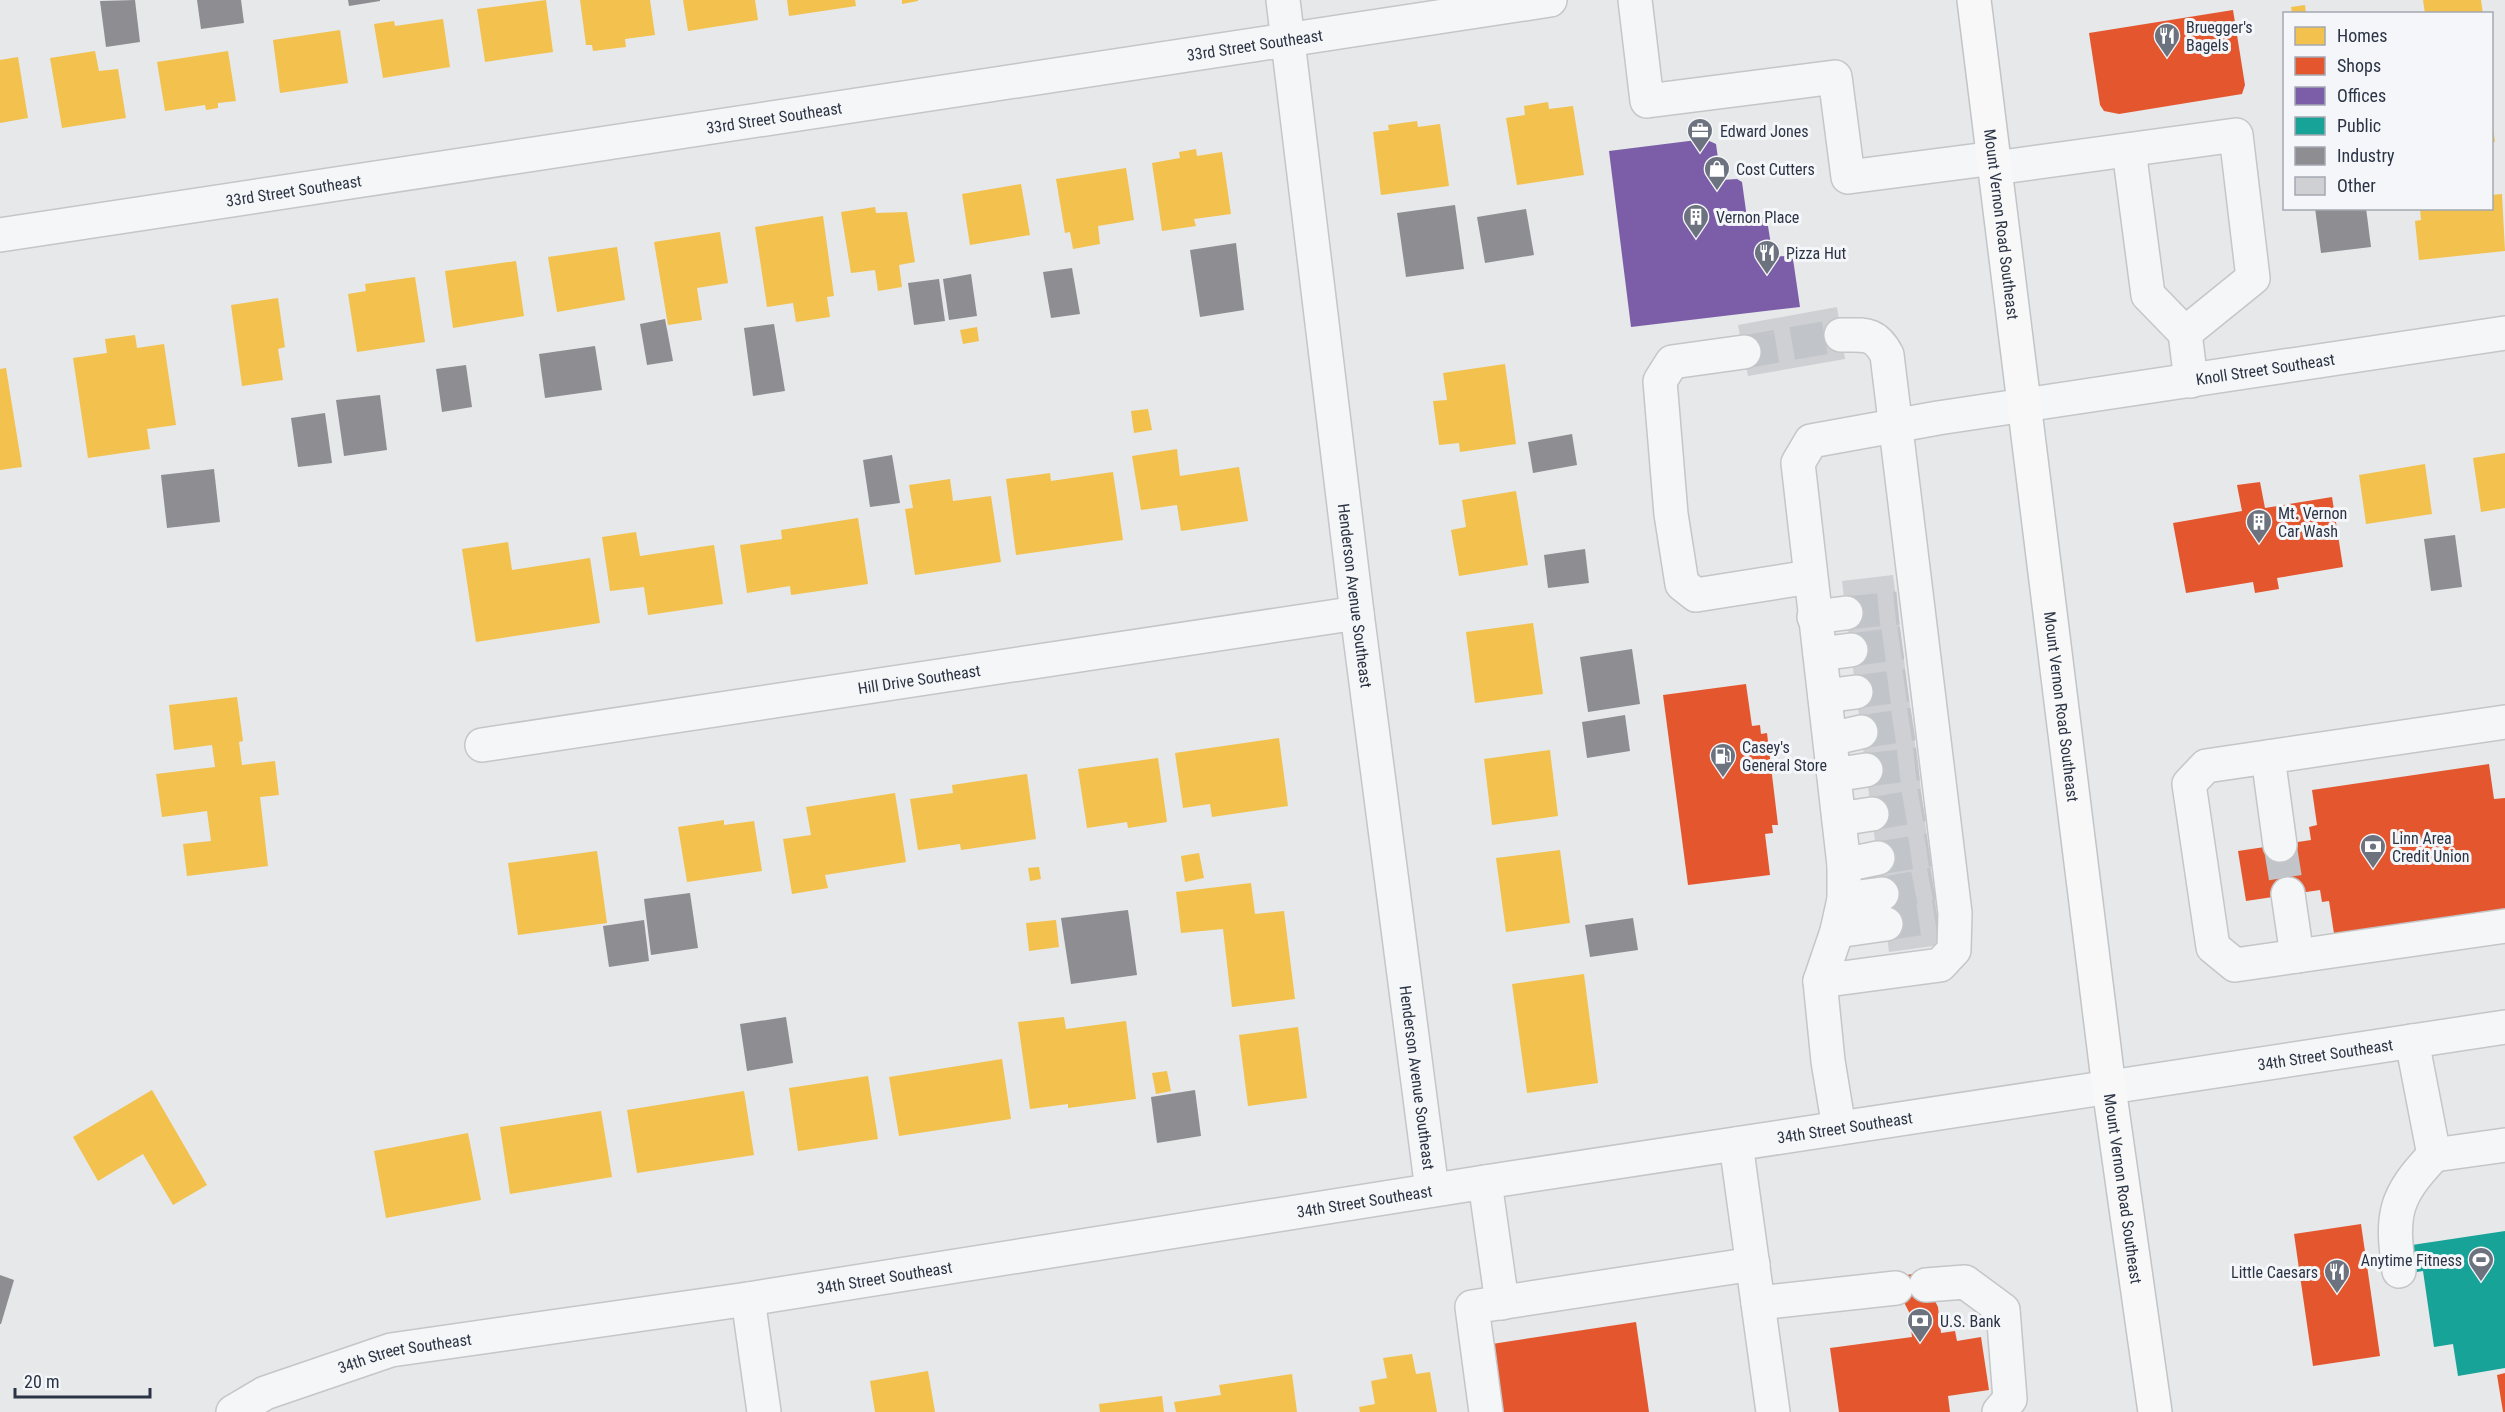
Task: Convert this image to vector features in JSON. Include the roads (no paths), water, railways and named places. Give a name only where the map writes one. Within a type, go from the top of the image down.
[{"type":"main road","name":"Mount Vernon Road Southeast","points":[[1974,0],[2109,1088],[2155,1412]]},
{"type":"street","name":"Henderson Avenue Southeast","points":[[1282,0],[1357,613],[1432,1190]]},
{"type":"street","name":"33rd Street Southeast","points":[[0,234],[1550,0]]},
{"type":"street","points":[[1635,0],[1647,101],[1835,77],[1848,177],[2128,150],[2236,135],[2253,278],[2185,333]]},
{"type":"street","points":[[2128,150],[2148,295],[2185,333],[2191,381]]},
{"type":"street","name":"Knoll Street Southeast","points":[[1820,981],[1837,931],[1844,899],[1844,865],[1824,696],[1835,652],[1814,617],[1798,463],[1811,441],[1894,426],[2505,333]]},
{"type":"street","points":[[1839,1128],[1828,1061],[1820,981],[1940,965],[1954,950],[1946,914],[1911,642],[1887,355],[1879,341],[1867,335],[1841,335]]},
{"type":"street","points":[[1743,352],[1672,362],[1660,381],[1671,513],[1682,584],[1696,595],[1810,577]]},
{"type":"street","name":"Hill Drive Southeast","points":[[482,745],[1357,613]]},
{"type":"street","points":[[1814,617],[1846,613]]},
{"type":"street","points":[[1824,696],[1857,692]]},
{"type":"street","points":[[2505,722],[2206,765],[2189,784],[2212,947],[2235,965],[2505,926]]},
{"type":"street","points":[[1830,739],[1862,732]]},
{"type":"street","points":[[2268,757],[2280,844]]},
{"type":"street","points":[[1834,775],[1866,770]]},
{"type":"street","points":[[1839,819],[1872,814]]},
{"type":"street","points":[[1844,865],[1878,858]]},
{"type":"street","points":[[2288,894],[2296,956]]},
{"type":"street","points":[[1837,931],[1884,909],[1844,899]]},
{"type":"street","name":"34th Street Southeast","points":[[233,1412],[265,1393],[391,1350],[748,1299],[1432,1190],[2505,1027]]},
{"type":"street","points":[[2412,1041],[2434,1155]]},
{"type":"street","points":[[1736,1144],[1773,1412]]},
{"type":"street","points":[[2399,1270],[2393,1230],[2400,1200],[2414,1176],[2434,1155],[2505,1145]]},
{"type":"street","points":[[1485,1182],[1502,1303]]},
{"type":"street","points":[[1486,1412],[1472,1307],[1753,1264]]},
{"type":"street","points":[[1758,1303],[1965,1282],[2002,1310],[2010,1399],[1999,1412]]},
{"type":"street","points":[[748,1299],[764,1412]]},
{"type":"tunnel","points":[[1744,352],[1841,335]]},
{"type":"tunnel","points":[[1846,613],[1898,608]]},
{"type":"tunnel","points":[[1851,650],[1902,643]]},
{"type":"tunnel","points":[[1856,692],[1907,685]]},
{"type":"tunnel","points":[[1861,732],[1913,724]]},
{"type":"tunnel","points":[[1866,770],[1918,764]]},
{"type":"tunnel","points":[[1872,814],[1923,805]]},
{"type":"tunnel","points":[[2280,845],[2288,894]]},
{"type":"tunnel","points":[[1878,858],[1929,850]]},
{"type":"tunnel","points":[[1882,894],[1933,884]]},
{"type":"tunnel","points":[[1886,924],[1937,916]]},
{"type":"place","name":"Bruegger's Bagels","points":[[2167,59]]},
{"type":"place","name":"Edward Jones","points":[[1700,154]]},
{"type":"place","name":"Cost Cutters","points":[[1717,192]]},
{"type":"place","name":"Vernon Place","points":[[1696,240]]},
{"type":"place","name":"Pizza Hut","points":[[1767,276]]},
{"type":"place","name":"Mt. Vernon Car Wash","points":[[2259,545]]},
{"type":"place","name":"Casey's General Store","points":[[1723,779]]},
{"type":"place","name":"Linn Area Credit Union","points":[[2373,870]]},
{"type":"place","name":"Anytime Fitness","points":[[2481,1283]]},
{"type":"place","name":"Little Caesars","points":[[2337,1295]]},
{"type":"place","name":"U.S. Bank","points":[[1920,1344]]}]
